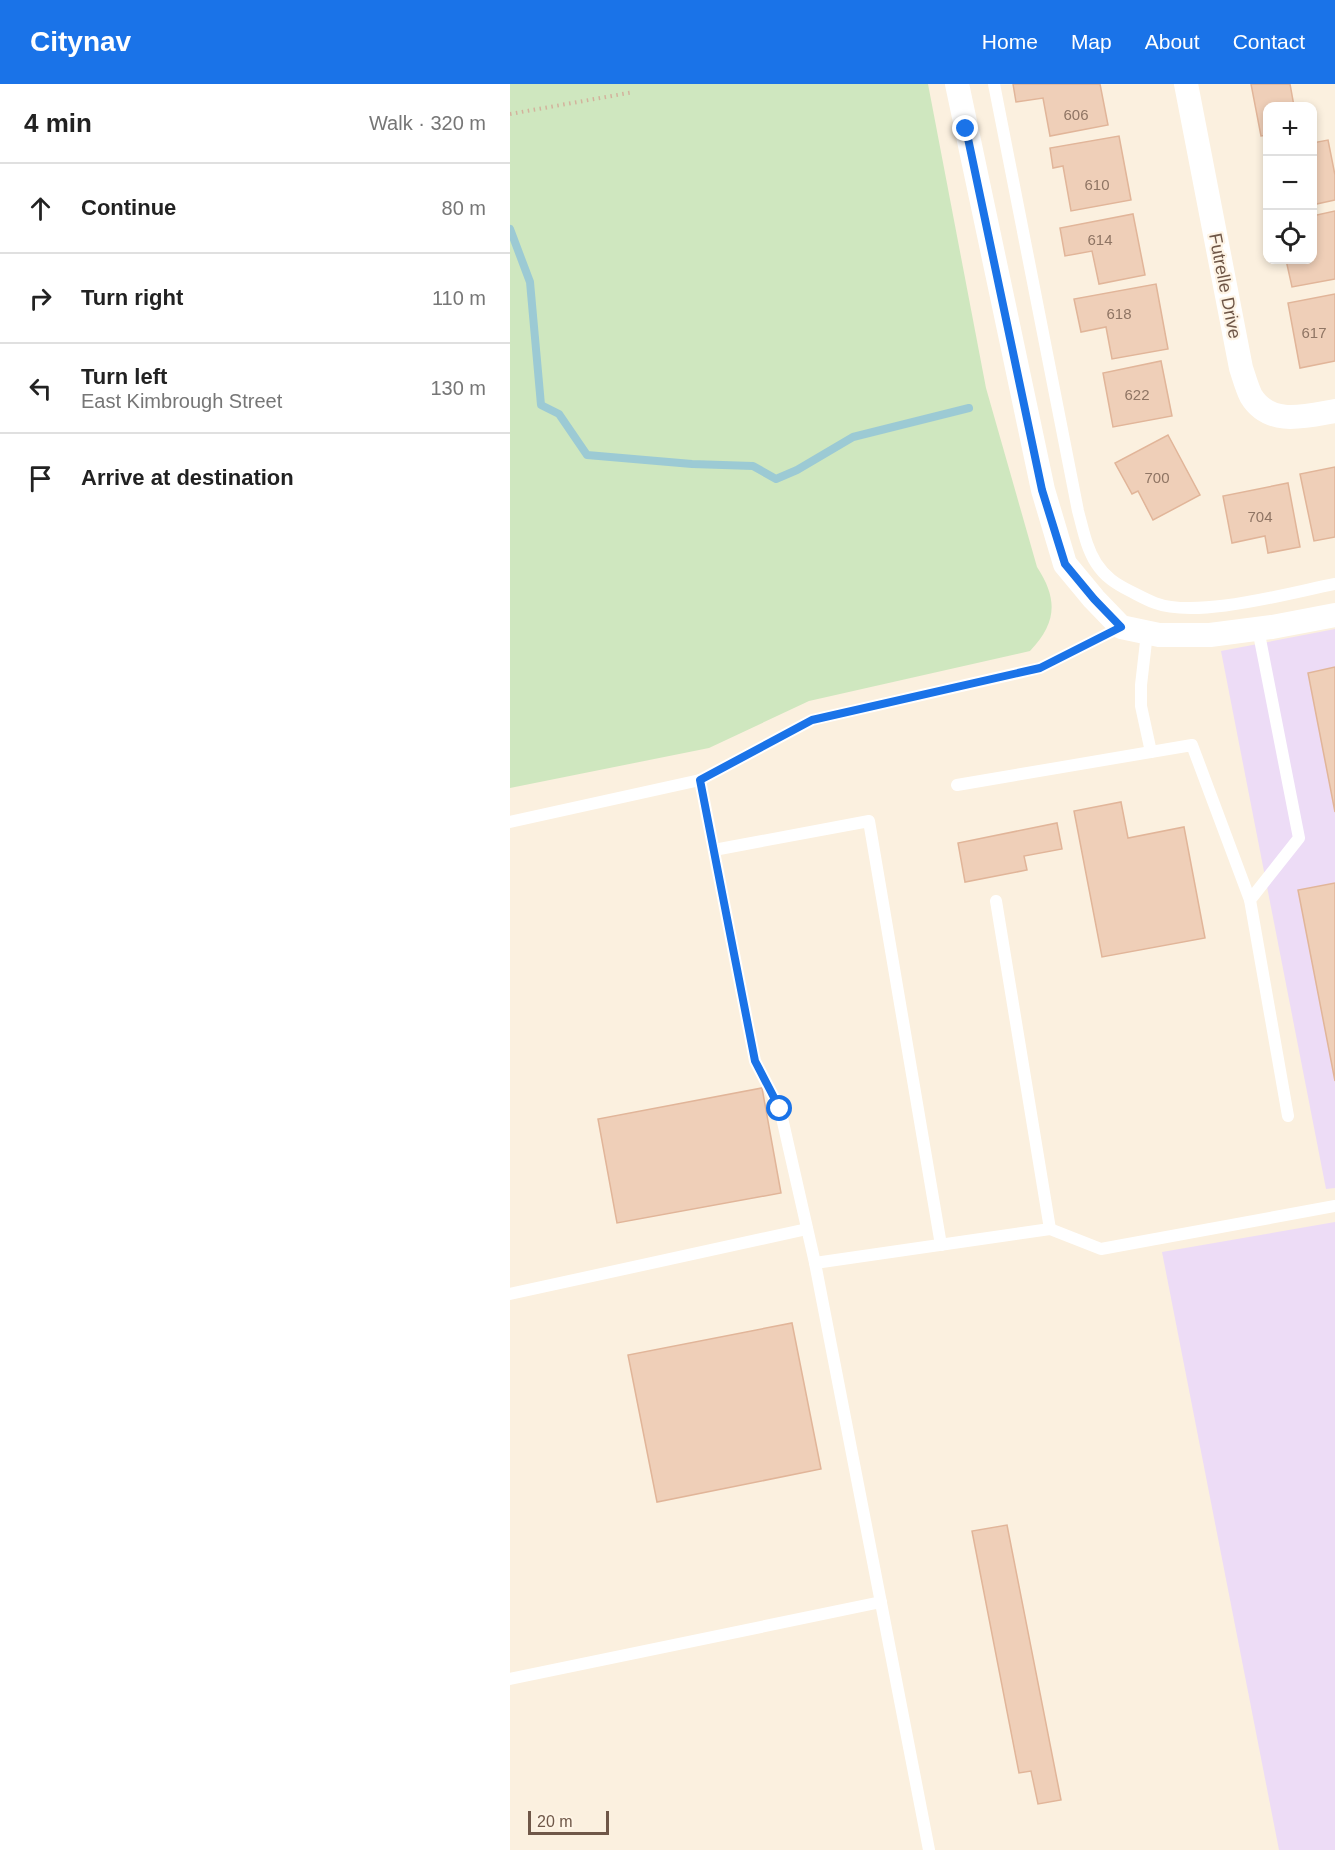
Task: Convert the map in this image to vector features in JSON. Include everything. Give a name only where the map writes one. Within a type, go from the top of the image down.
[{"type":"street","points":[[957,84],[1042,490],[1065,564],[1121,627],[1147,633],[1210,635],[1335,615]]},
{"type":"street","name":"Futrelle Drive","points":[[1186,84],[1241,368],[1252,396],[1267,411],[1284,418],[1335,411]]},
{"type":"lane","points":[[994,84],[1078,511],[1087,543],[1096,563],[1110,581],[1133,593],[1156,604],[1185,608],[1212,608],[1335,584]]},
{"type":"lane","points":[[510,822],[700,780],[812,720],[1040,668],[1121,627]]},
{"type":"lane","points":[[1250,900],[1299,838],[1258,629]]},
{"type":"lane","points":[[1147,633],[1141,706],[1151,752]]},
{"type":"lane","points":[[957,784],[1192,745],[1250,900],[1288,1116]]},
{"type":"lane","points":[[700,780],[755,1061],[780,1109],[815,1263],[930,1850]]},
{"type":"lane","points":[[714,850],[869,820],[941,1245]]},
{"type":"lane","points":[[996,901],[1050,1229]]},
{"type":"lane","points":[[815,1263],[1050,1229],[1101,1249],[1335,1206]]},
{"type":"lane","points":[[510,1294],[807,1229]]},
{"type":"lane","points":[[510,1679],[881,1602]]},
{"type":"path","points":[[510,114],[634,92]]},
{"type":"shaded area","points":[[1335,629],[1335,1188],[1326,1189],[1221,651]]},
{"type":"shaded area","points":[[1335,1222],[1335,1850],[1279,1850],[1162,1252]]},
{"type":"green space","points":[[510,84],[928,84],[986,388],[1037,567],[1049,590],[1051,600],[1050,621],[1039,641],[1030,651],[809,701],[709,748],[510,788]]},
{"type":"building","points":[[1013,84],[1100,84],[1108,125],[1050,136],[1043,98],[1016,102]]},
{"type":"building","points":[[1251,84],[1290,84],[1293,102],[1263,102],[1263,136],[1261,136]]},
{"type":"building","points":[[1119,136],[1131,200],[1071,211],[1063,166],[1053,168],[1050,148]]},
{"type":"building","points":[[1328,140],[1335,175],[1335,200],[1317,204],[1317,156],[1317,142]]},
{"type":"building","points":[[1335,211],[1335,279],[1292,287],[1287,264],[1317,264],[1317,215]]},
{"type":"building","points":[[1133,214],[1145,275],[1099,284],[1092,251],[1065,256],[1060,228]]},
{"type":"building","points":[[1156,284],[1168,349],[1112,359],[1106,327],[1081,332],[1074,299]]},
{"type":"building","points":[[1335,294],[1335,361],[1300,368],[1288,303]]},
{"type":"building","points":[[1161,361],[1172,416],[1113,427],[1103,373]]},
{"type":"building","points":[[1168,435],[1200,495],[1153,520],[1138,491],[1132,494],[1115,463]]},
{"type":"building","points":[[1335,467],[1335,537],[1314,541],[1300,474]]},
{"type":"building","points":[[1288,483],[1300,547],[1268,553],[1265,536],[1232,543],[1223,496]]},
{"type":"building","points":[[1335,667],[1335,812],[1308,673]]},
{"type":"building","points":[[1121,802],[1128,838],[1184,827],[1205,938],[1102,957],[1074,811]]},
{"type":"building","points":[[1057,823],[1062,849],[1024,856],[1027,870],[965,882],[958,843]]},
{"type":"building","points":[[1335,883],[1335,1081],[1298,890]]},
{"type":"building","points":[[762,1088],[781,1193],[617,1223],[598,1119]]},
{"type":"building","points":[[792,1323],[821,1469],[657,1502],[628,1355]]},
{"type":"building","points":[[1007,1525],[1061,1800],[1038,1804],[1031,1771],[1019,1773],[972,1531]]},
{"type":"waterway","points":[[510,229],[530,282],[541,405],[559,414],[587,455],[692,464],[753,466],[776,479],[797,470],[853,437],[969,408]]},
{"type":"route","points":[[780,1109],[755,1061],[700,780],[812,720],[1040,668],[1121,627],[1065,564],[1042,490],[966,129]]}]
